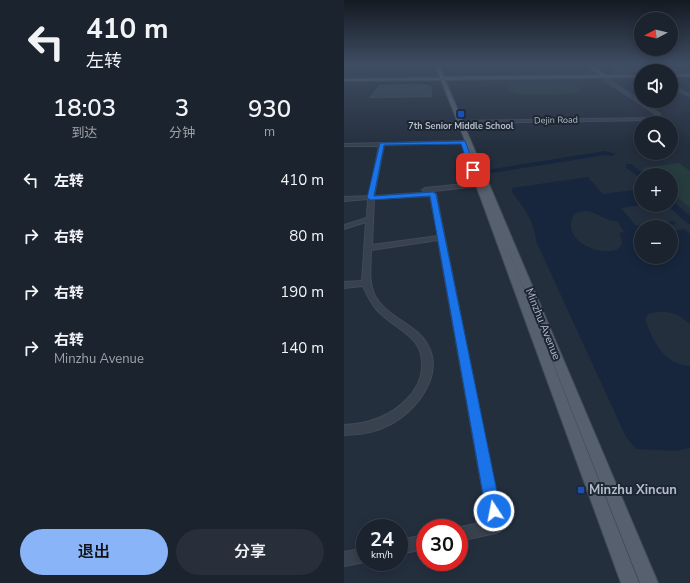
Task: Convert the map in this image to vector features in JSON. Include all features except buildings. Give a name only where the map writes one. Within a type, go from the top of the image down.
[{"type":"main road","name":"Minzhu Avenue","points":[[446,92],[630,583]]},
{"type":"main road","name":"Minzhu Avenue","points":[[458,122],[463,142],[649,583]]},
{"type":"street","name":"Dejin Road","points":[[458,122],[656,118],[659,115],[624,92]]},
{"type":"street","points":[[344,145],[463,142]]},
{"type":"street","points":[[344,430],[371,427],[397,414],[417,396],[426,379],[429,369],[427,352],[424,345],[412,332],[383,312],[371,297],[366,283],[371,195],[382,144]]},
{"type":"street","points":[[344,199],[482,184]]},
{"type":"street","points":[[344,194],[433,194],[496,526],[468,532]]},
{"type":"street","points":[[344,227],[370,219]]},
{"type":"street","points":[[368,248],[442,237]]},
{"type":"street","points":[[344,285],[366,283]]},
{"type":"street","points":[[344,559],[356,557]]},
{"type":"green space","points":[[512,92],[577,92],[569,94],[521,95]]},
{"type":"green space","points":[[679,163],[690,171],[690,208],[678,198],[678,168],[642,168]]},
{"type":"water","points":[[588,177],[603,194],[634,190],[634,206],[621,208],[634,224],[634,264],[678,264],[678,230],[685,229],[690,234],[690,324],[675,314],[665,312],[648,314],[645,319],[656,343],[666,356],[681,365],[690,366],[690,448],[676,451],[636,449],[626,437],[536,241],[531,221],[512,192],[512,188]],"holes":[[[587,211],[609,220],[617,221],[624,232],[619,233],[622,243],[617,249],[607,251],[595,249],[583,244],[574,236],[571,226],[575,213]]]},
{"type":"waterway","points":[[493,171],[605,153],[612,154]]},
{"type":"waterway","points":[[629,166],[634,170]]},
{"type":"waterway","points":[[678,210],[690,221]]},
{"type":"place","name":"7th Senior Middle School","points":[[461,114]]},
{"type":"place","name":"Minzhu Xincun","points":[[581,490]]},
{"type":"route","points":[[473,170],[463,142],[382,144],[371,198],[433,194],[494,511]]}]
